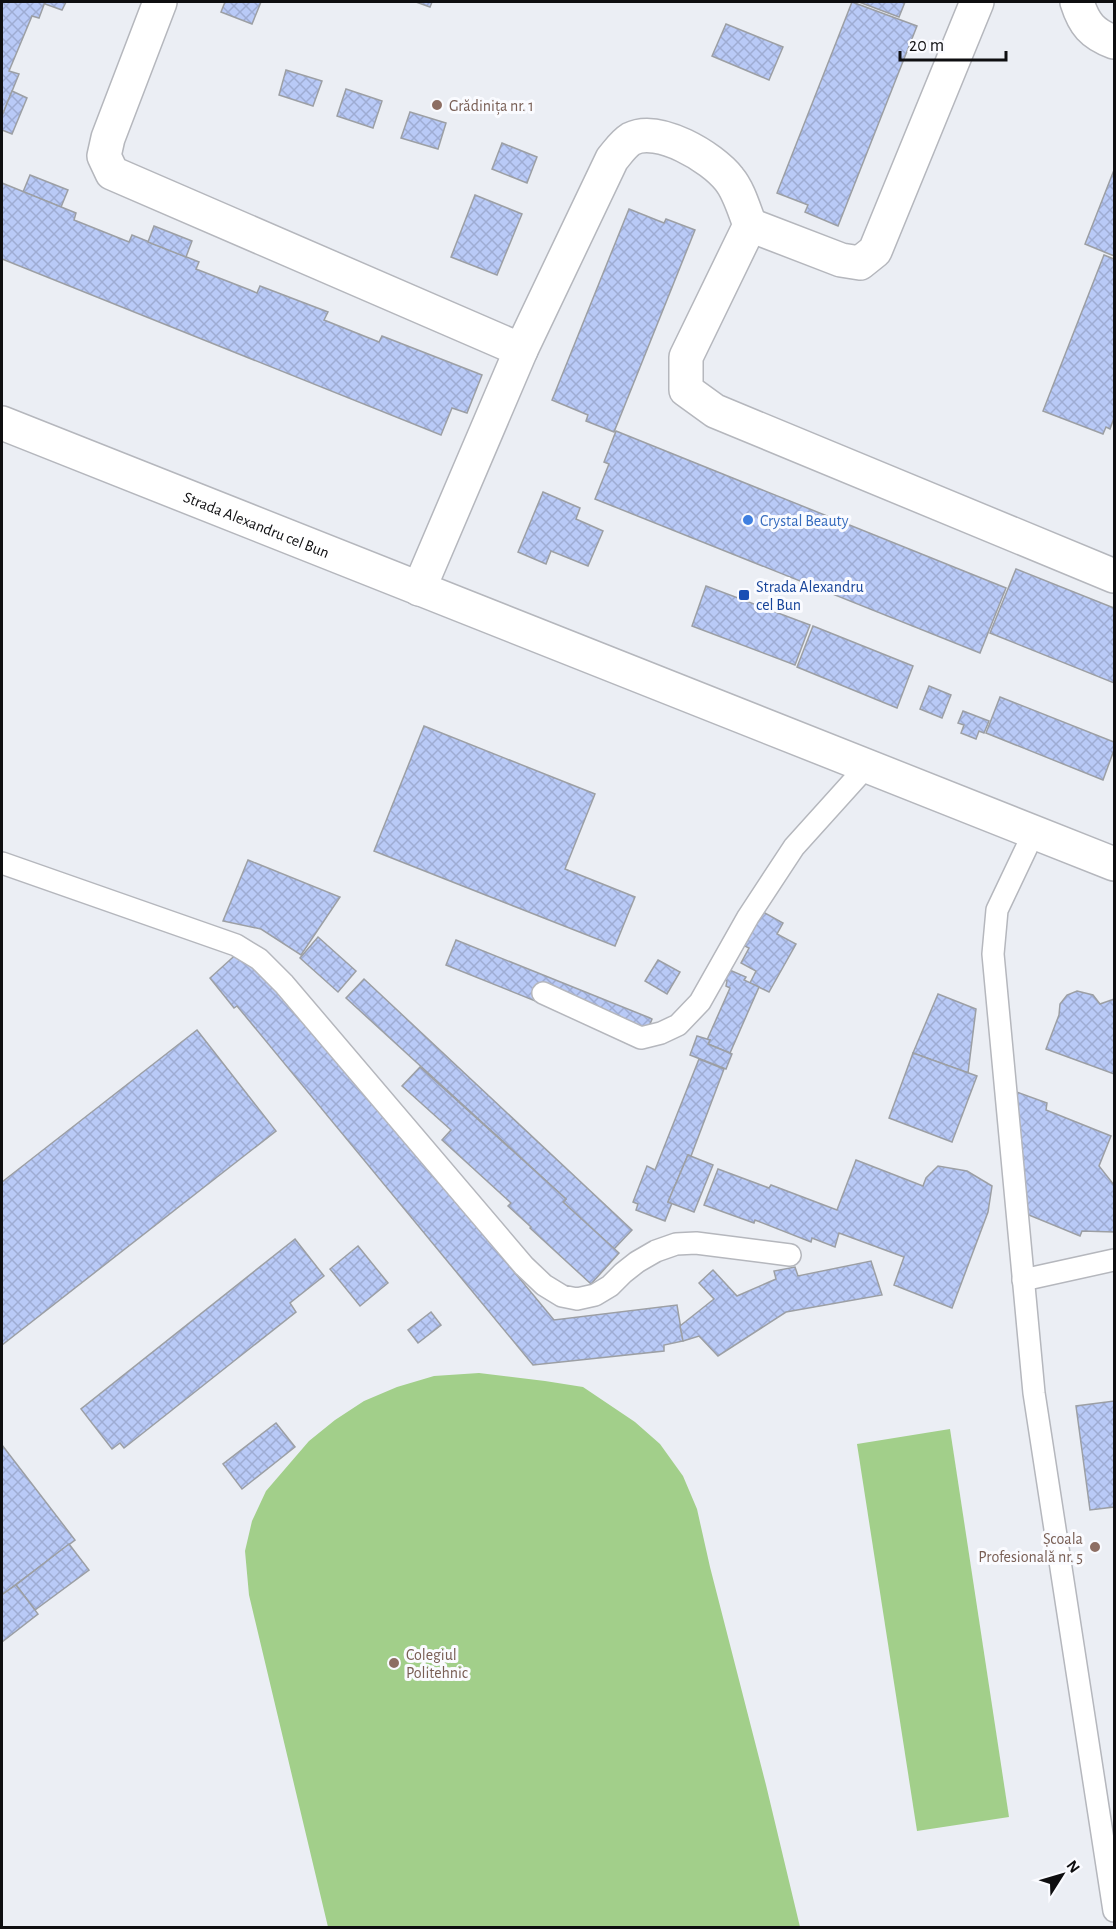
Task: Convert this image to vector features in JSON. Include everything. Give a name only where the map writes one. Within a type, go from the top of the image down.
[{"type":"street","points":[[160,2],[108,138],[104,156],[112,173],[521,350]]},
{"type":"street","points":[[750,225],[841,260],[860,263],[875,251],[977,2]]},
{"type":"street","points":[[1077,2],[1083,20],[1101,37],[1114,42]]},
{"type":"street","points":[[419,589],[521,350],[612,159],[631,140],[642,136],[671,141],[687,147],[713,164],[729,179],[750,225],[686,357],[686,390],[715,411],[1114,576]]},
{"type":"street","name":"Strada Alexandru cel Bun","points":[[2,423],[1114,864]]},
{"type":"lane","points":[[543,993],[641,1038],[661,1033],[678,1025],[700,1002],[748,917],[794,847],[867,766]]},
{"type":"lane","points":[[1034,832],[998,910],[993,954],[1034,1393],[1114,1911]]},
{"type":"lane","points":[[2,863],[236,945],[259,959],[284,984],[524,1266],[544,1285],[562,1296],[577,1299],[595,1295],[610,1286],[637,1262],[656,1251],[676,1244],[696,1243],[790,1255]]},
{"type":"lane","points":[[1023,1280],[1114,1260]]},
{"type":"green space","points":[[479,1373],[583,1387],[635,1422],[660,1444],[683,1476],[697,1509],[800,1927],[328,1927],[249,1595],[245,1551],[252,1521],[266,1491],[309,1441],[364,1401],[397,1387],[434,1376]]},
{"type":"green space","points":[[950,1429],[1009,1817],[917,1831],[857,1444]]},
{"type":"building","points":[[2,2],[45,2],[39,18],[32,16],[9,71],[19,74],[2,116]]},
{"type":"building","points":[[45,2],[66,2],[62,10],[45,4]]},
{"type":"building","points":[[225,2],[261,2],[252,24],[221,12]]},
{"type":"building","points":[[416,2],[432,2],[430,7]]},
{"type":"building","points":[[852,2],[917,26],[838,226],[805,212],[808,205],[777,193]]},
{"type":"building","points":[[859,2],[905,2],[899,17]]},
{"type":"building","points":[[726,24],[783,47],[769,80],[712,56]]},
{"type":"building","points":[[286,70],[322,81],[313,106],[279,95]]},
{"type":"building","points":[[346,89],[382,101],[373,128],[337,116]]},
{"type":"building","points":[[12,91],[27,98],[12,134],[2,130],[2,116]]},
{"type":"building","points":[[410,112],[446,123],[438,149],[401,138]]},
{"type":"building","points":[[502,143],[537,157],[527,183],[492,169]]},
{"type":"building","points":[[1114,170],[1114,256],[1085,244]]},
{"type":"building","points":[[30,175],[68,190],[61,207],[23,192]]},
{"type":"building","points":[[2,183],[76,213],[74,220],[129,242],[132,235],[199,262],[196,269],[257,293],[260,286],[328,312],[324,320],[379,342],[382,336],[482,375],[467,413],[452,408],[441,435],[2,259]]},
{"type":"building","points":[[475,195],[522,214],[497,275],[451,257]]},
{"type":"building","points":[[629,209],[664,223],[666,219],[695,230],[614,432],[586,421],[588,415],[552,400]]},
{"type":"building","points":[[154,226],[192,241],[186,257],[148,242]]},
{"type":"building","points":[[1104,255],[1114,259],[1114,418],[1110,429],[1106,427],[1103,434],[1043,411]]},
{"type":"building","points":[[616,431],[1006,588],[980,653],[595,499],[609,464],[604,462]]},
{"type":"building","points":[[543,492],[580,508],[576,519],[603,531],[588,566],[551,551],[546,564],[518,552]]},
{"type":"building","points":[[1016,569],[1114,608],[1114,683],[990,633]]},
{"type":"building","points":[[706,586],[810,625],[795,665],[692,626]]},
{"type":"building","points":[[813,626],[913,666],[897,708],[797,667]]},
{"type":"building","points":[[929,686],[951,695],[942,718],[920,709]]},
{"type":"building","points":[[1000,697],[1114,742],[1114,750],[1103,780],[986,733]]},
{"type":"building","points":[[963,711],[989,721],[984,733],[979,731],[976,739],[961,733],[964,725],[958,723]]},
{"type":"building","points":[[424,726],[595,794],[565,869],[635,897],[615,946],[374,851]]},
{"type":"building","points":[[248,860],[340,897],[301,955],[261,929],[223,921]]},
{"type":"building","points":[[754,907],[783,923],[777,934],[796,944],[769,992],[750,983],[756,971],[741,963],[749,948],[735,941]]},
{"type":"building","points":[[318,937],[356,971],[338,992],[300,958]]},
{"type":"building","points":[[456,940],[652,1019],[642,1044],[446,965]]},
{"type":"building","points":[[242,949],[504,1254],[501,1256],[554,1320],[677,1305],[683,1341],[664,1345],[664,1351],[533,1365],[237,1006],[234,1008],[210,978]]},
{"type":"building","points":[[658,960],[680,972],[667,994],[645,981]]},
{"type":"building","points":[[718,965],[746,977],[744,980],[759,987],[730,1053],[708,1044],[710,1040],[707,1040],[730,988],[726,986],[727,981],[713,975]]},
{"type":"building","points":[[364,979],[632,1230],[614,1249],[563,1202],[566,1199],[346,998]]},
{"type":"building","points":[[1077,991],[1093,995],[1100,1004],[1114,999],[1114,1074],[1046,1049],[1059,1015],[1060,1004],[1067,995]]},
{"type":"building","points":[[938,994],[976,1009],[968,1073],[913,1053]]},
{"type":"building","points":[[197,1030],[276,1131],[2,1345],[2,1182]]},
{"type":"building","points":[[697,1036],[710,1040],[708,1044],[732,1054],[726,1069],[690,1055]]},
{"type":"building","points":[[913,1053],[977,1076],[952,1142],[889,1118]]},
{"type":"building","points":[[699,1059],[724,1069],[691,1156],[688,1155],[668,1202],[672,1203],[665,1221],[636,1210],[638,1204],[633,1202],[647,1166],[655,1170]]},
{"type":"building","points":[[420,1067],[566,1199],[563,1202],[619,1253],[591,1284],[508,1206],[511,1203],[442,1140],[451,1130],[402,1086]]},
{"type":"building","points":[[1011,1090],[1047,1103],[1046,1110],[1111,1136],[1099,1166],[1114,1185],[1114,1232],[1082,1231],[1080,1236],[1024,1213]]},
{"type":"building","points":[[688,1155],[713,1165],[694,1212],[668,1202]]},
{"type":"building","points":[[856,1160],[923,1186],[926,1178],[938,1166],[967,1171],[992,1186],[988,1212],[952,1308],[894,1285],[904,1257],[839,1233],[835,1247],[812,1238],[811,1242],[755,1220],[754,1223],[704,1205],[718,1169],[769,1188],[771,1185],[837,1210]]},
{"type":"building","points":[[295,1239],[324,1276],[290,1303],[296,1312],[124,1448],[120,1443],[112,1449],[81,1409]]},
{"type":"building","points":[[358,1246],[388,1283],[360,1306],[330,1269]]},
{"type":"building","points":[[871,1261],[882,1295],[786,1312],[718,1356],[699,1336],[683,1341],[680,1326],[714,1299],[699,1283],[713,1270],[737,1296],[776,1279],[774,1271],[795,1267],[798,1276]]},
{"type":"building","points":[[431,1312],[441,1325],[418,1343],[408,1330]]},
{"type":"building","points":[[1114,1401],[1114,1507],[1090,1510],[1076,1406]]},
{"type":"building","points":[[276,1423],[295,1447],[242,1489],[223,1464]]},
{"type":"building","points":[[2,1445],[75,1540],[3,1594],[2,1592]]},
{"type":"building","points":[[69,1544],[89,1570],[35,1610],[16,1585]]},
{"type":"building","points":[[16,1585],[38,1614],[2,1642],[2,1592],[3,1594]]},
{"type":"place","name":"Grădinița nr. 1","points":[[437,105]]},
{"type":"place","name":"Crystal Beauty","points":[[748,520]]},
{"type":"place","name":"Strada Alexandru cel Bun","points":[[744,595]]},
{"type":"place","name":"Școala Profesională nr. 5","points":[[1095,1547]]},
{"type":"place","name":"Colegiul Politehnic","points":[[394,1663]]}]
